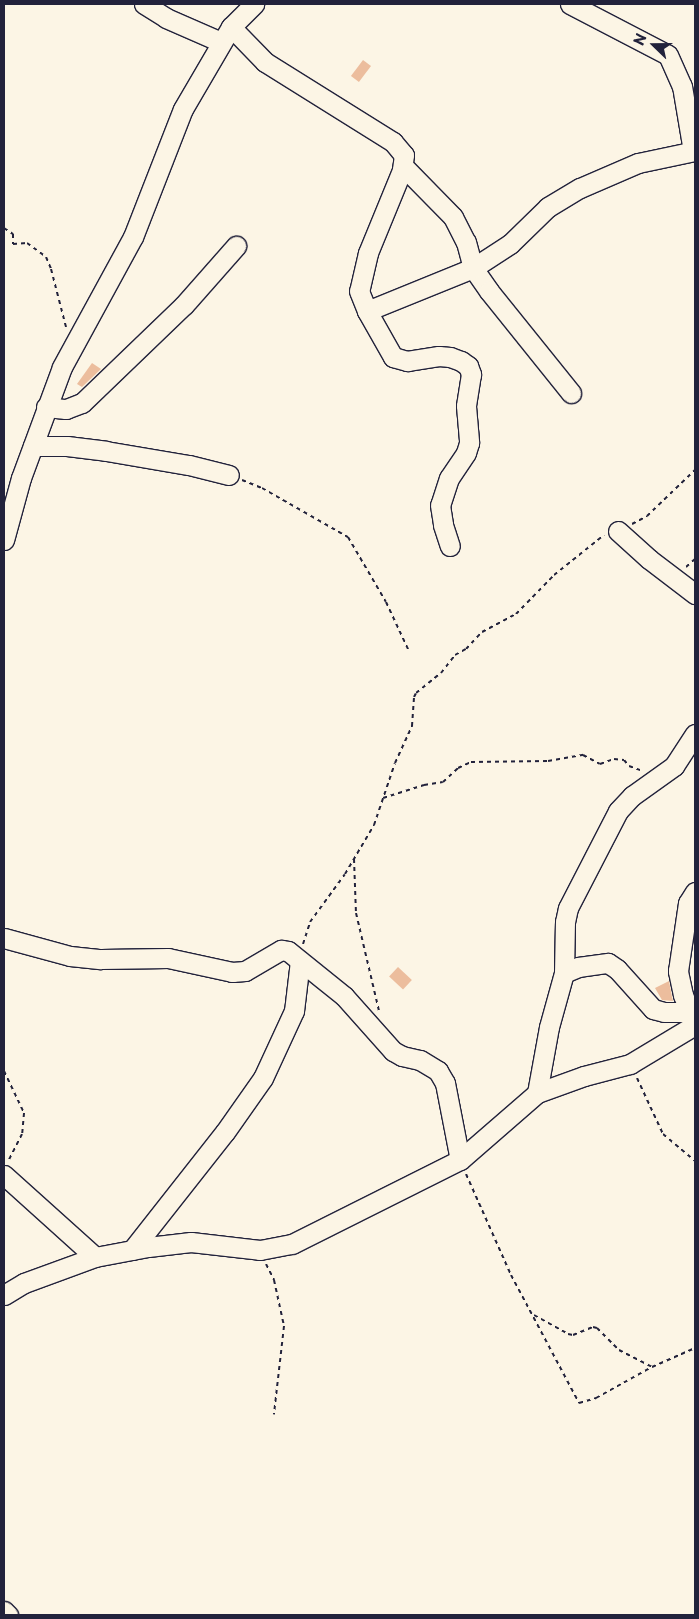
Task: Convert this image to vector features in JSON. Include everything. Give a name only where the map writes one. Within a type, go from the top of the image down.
[{"type":"street","points":[[144,4],[166,18],[226,34],[265,62],[393,142],[404,155],[403,166],[373,237],[359,291],[367,311],[393,357],[407,361],[439,356],[450,357],[468,366],[471,374],[466,406],[469,443],[466,453],[449,478],[440,505],[443,525],[450,546]]},
{"type":"street","points":[[4,540],[46,408],[71,350],[133,237],[156,183],[176,124],[226,34],[254,4]]},
{"type":"street","points":[[367,311],[473,268],[510,244],[548,207],[580,188],[638,163],[694,151],[682,86],[668,55],[570,4]]},
{"type":"street","points":[[403,166],[453,218],[466,242],[473,268],[488,291],[572,392]]},
{"type":"street","points":[[46,408],[66,410],[82,403],[184,305],[236,246]]},
{"type":"street","points":[[33,446],[67,446],[106,451],[190,465],[228,475]]},
{"type":"street","points":[[618,531],[649,559],[695,594]]},
{"type":"street","points":[[537,1093],[549,1027],[564,974],[565,922],[568,908],[618,811],[632,796],[674,766],[695,734]]},
{"type":"street","points":[[693,1020],[683,995],[678,971],[688,904],[695,892]]},
{"type":"street","points":[[4,938],[70,956],[101,959],[168,958],[232,972],[245,971],[281,950],[288,951],[344,996],[393,1051],[402,1056],[420,1060],[438,1071],[445,1084],[460,1160]]},
{"type":"street","points":[[132,1250],[225,1132],[263,1078],[294,1011],[300,961]]},
{"type":"street","points":[[564,974],[578,967],[608,963],[617,969],[653,1009],[693,1020]]},
{"type":"street","points":[[4,1295],[24,1283],[96,1257],[174,1242],[191,1242],[260,1250],[292,1244],[460,1160],[537,1093],[584,1076],[630,1064],[693,1020]]},
{"type":"street","points":[[6,1169],[96,1257]]},
{"type":"street","points":[[4,1611],[8,1615]]},
{"type":"path","points":[[4,228],[13,234],[13,244],[27,243],[46,257],[51,269],[71,350]]},
{"type":"path","points":[[300,961],[310,922],[369,836],[395,763],[412,726],[414,697],[416,693],[441,673],[455,654],[466,649],[477,636],[516,614],[554,575],[604,535],[618,531],[647,516],[695,470]]},
{"type":"path","points":[[228,475],[262,488],[346,535],[386,602],[408,649]]},
{"type":"path","points":[[383,798],[424,784],[443,782],[462,765],[487,760],[506,763],[548,761],[583,755],[600,764],[614,759],[624,760],[637,770],[660,777]]},
{"type":"path","points":[[354,857],[356,913],[379,1012]]},
{"type":"path","points":[[630,1064],[659,1127],[695,1161]]},
{"type":"path","points":[[4,1071],[16,1092],[24,1113],[22,1134],[6,1169]]},
{"type":"path","points":[[460,1160],[511,1275],[579,1403],[596,1398],[652,1367],[695,1348]]},
{"type":"path","points":[[260,1250],[274,1280],[284,1326],[274,1414]]},
{"type":"path","points":[[532,1314],[568,1334],[597,1328],[619,1350],[652,1367]]},
{"type":"building","points":[[363,60],[371,66],[359,82],[351,76]]},
{"type":"building","points":[[92,363],[101,369],[82,387],[77,384]]},
{"type":"building","points":[[398,967],[412,980],[403,989],[389,977]]},
{"type":"building","points":[[669,981],[673,1001],[662,1000],[655,988]]}]
